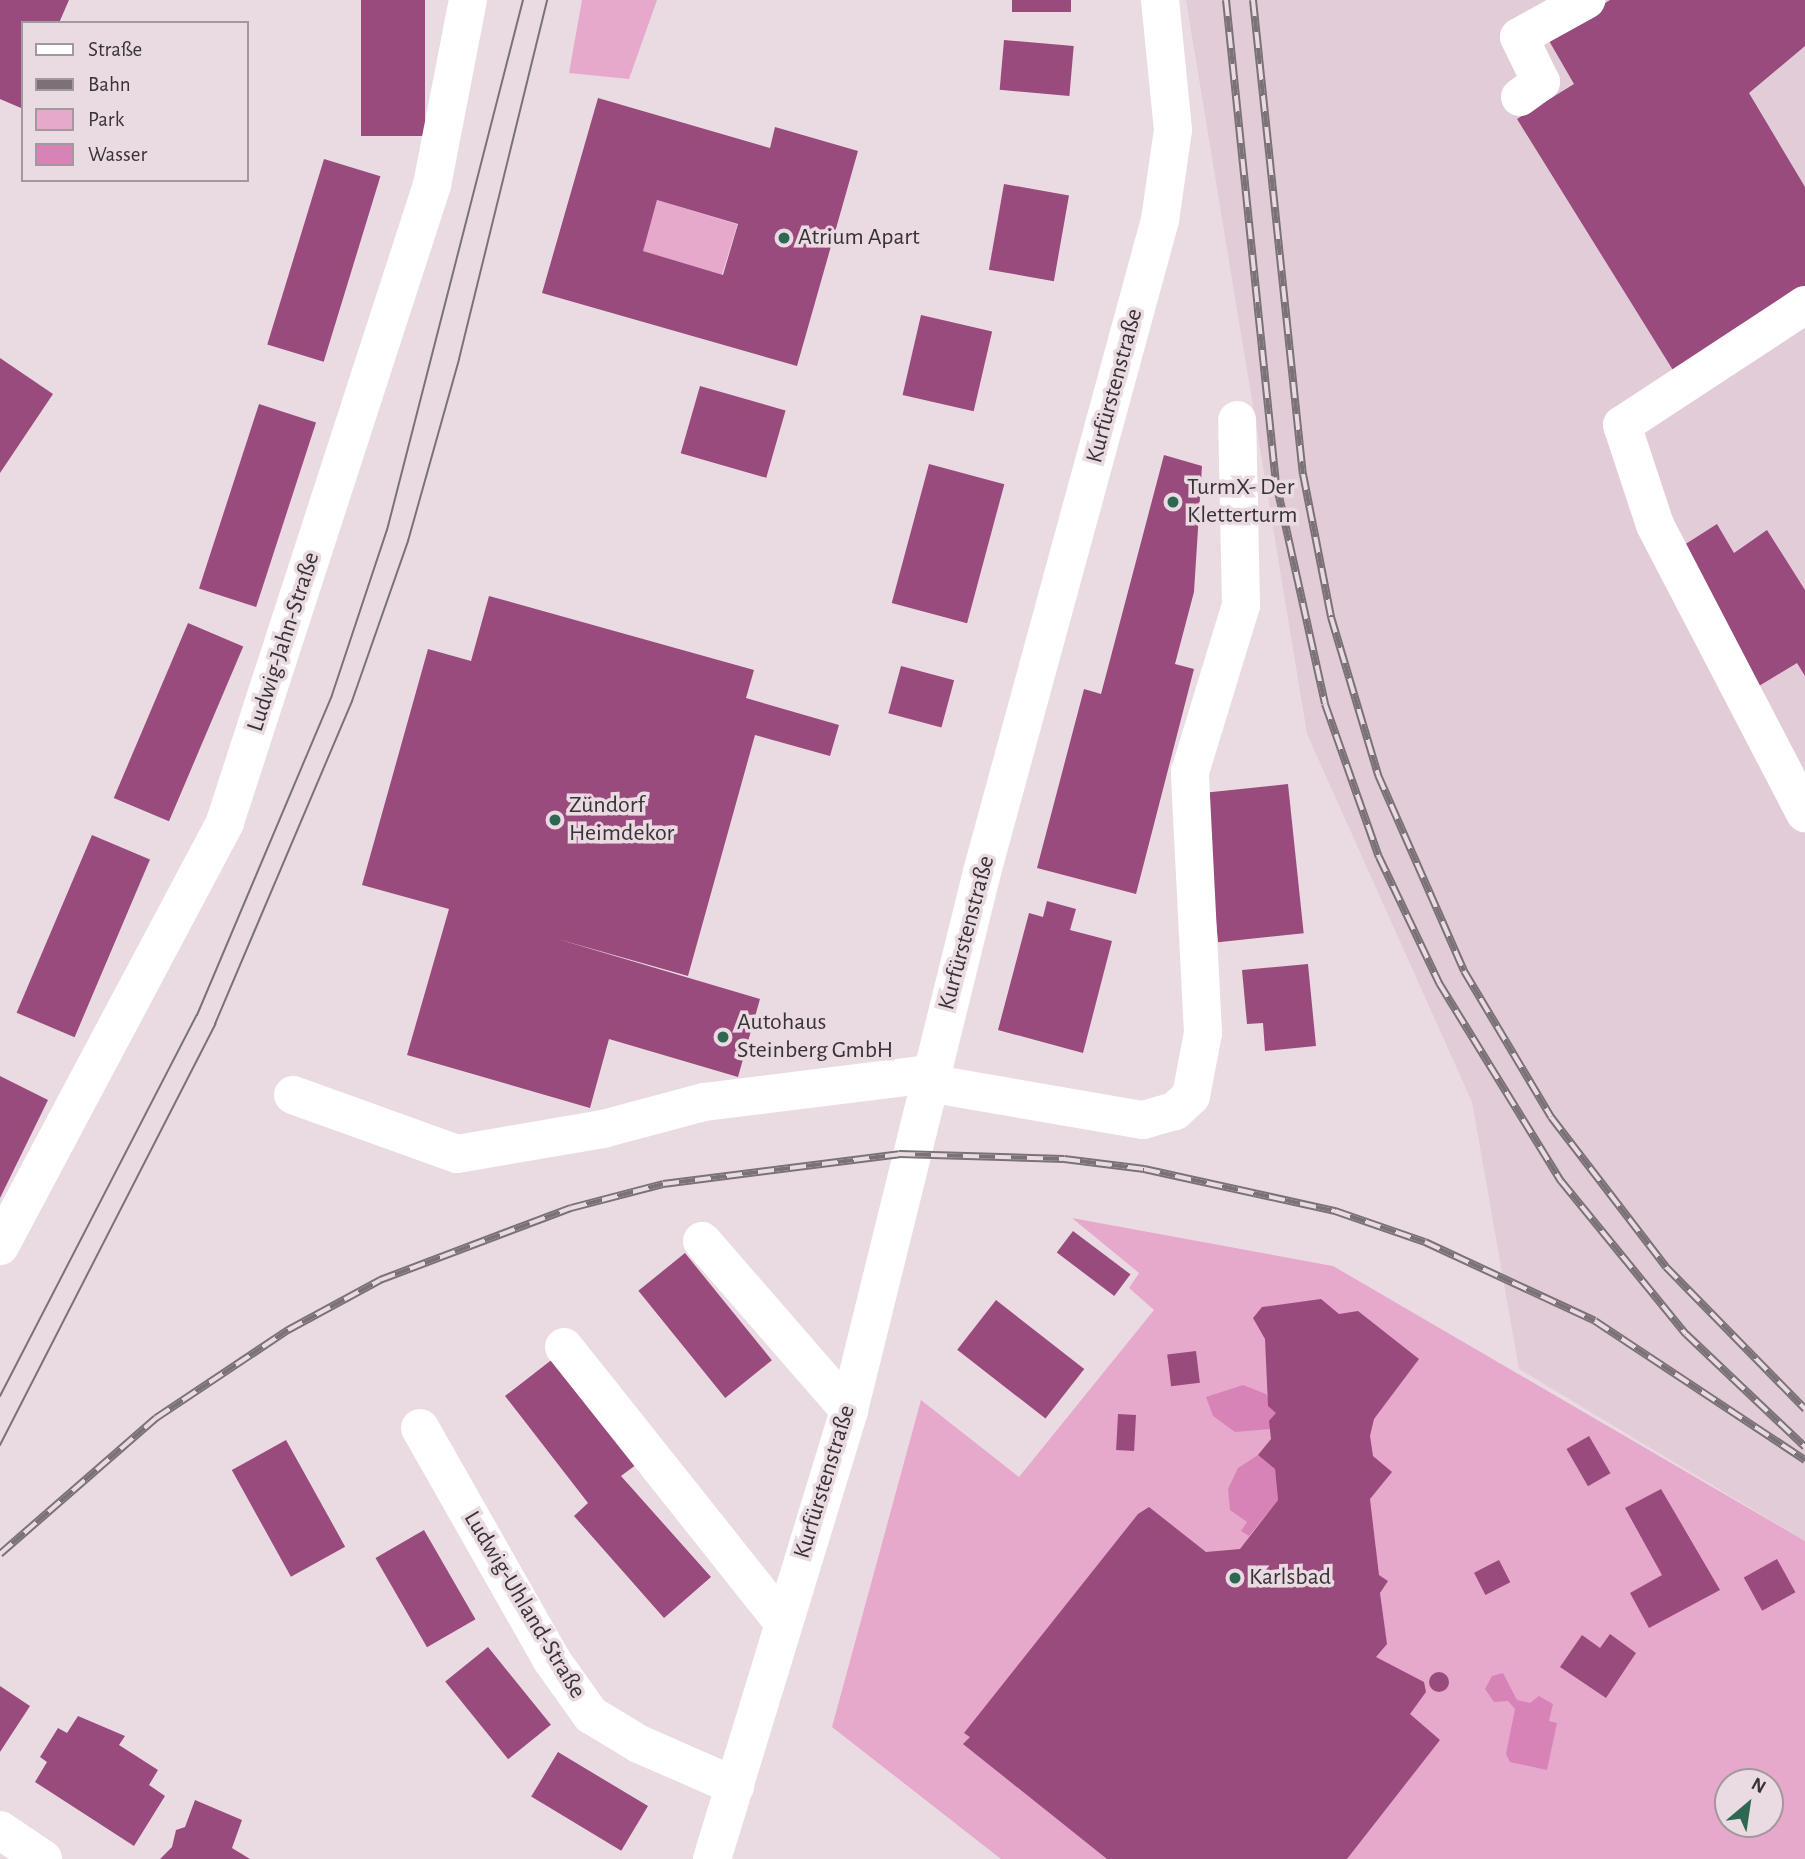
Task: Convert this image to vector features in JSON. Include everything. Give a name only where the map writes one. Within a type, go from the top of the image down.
[{"type":"street","name":"Ludwig-Jahn-Straße","points":[[0,1246],[225,822],[432,185],[468,0]]},
{"type":"street","name":"Kurfürstenstraße","points":[[712,1859],[782,1621],[849,1410],[929,1079],[1160,220],[1173,130],[1160,0]]},
{"type":"street","points":[[1520,97],[1542,82],[1519,37],[1586,0]]},
{"type":"street","points":[[1805,305],[1622,425],[1655,525],[1805,813]]},
{"type":"street","points":[[293,1095],[457,1154],[603,1129],[704,1102],[929,1079],[1143,1120],[1175,1111],[1191,1096],[1203,1033],[1191,772],[1241,605],[1237,420]]},
{"type":"street","points":[[702,1241],[849,1410]]},
{"type":"street","points":[[564,1347],[782,1621]]},
{"type":"street","name":"Ludwig-Uhland-Straße","points":[[420,1428],[551,1659],[591,1714],[639,1744],[735,1786]]},
{"type":"street","points":[[0,1830],[43,1859]]},
{"type":"shaded area","points":[[1186,0],[1805,0],[1805,1541],[1519,1369],[1472,1102],[1307,734]]},
{"type":"green space","points":[[582,0],[657,0],[629,79],[569,73]]},
{"type":"green space","points":[[657,200],[737,225],[722,275],[642,251]]},
{"type":"green space","name":"Karlsbad","points":[[1072,1218],[1333,1266],[1805,1541],[1805,1859],[1001,1859],[832,1727],[921,1400],[1019,1477],[1154,1310],[1129,1288],[1139,1273]]},
{"type":"water","points":[[1243,1385],[1266,1394],[1276,1413],[1270,1429],[1235,1432],[1213,1416],[1206,1397]]},
{"type":"water","points":[[1258,1455],[1275,1469],[1278,1500],[1249,1536],[1241,1531],[1247,1522],[1230,1510],[1228,1489],[1238,1468]]},
{"type":"water","points":[[1503,1673],[1517,1700],[1530,1703],[1539,1696],[1553,1704],[1549,1721],[1557,1723],[1547,1770],[1510,1762],[1506,1754],[1515,1709],[1508,1701],[1494,1702],[1485,1689],[1492,1676]]},
{"type":"building","points":[[0,0],[69,0],[60,21],[21,21],[21,108],[0,99]]},
{"type":"building","points":[[361,0],[425,0],[425,136],[361,136]]},
{"type":"building","points":[[1012,0],[1071,0],[1071,12],[1012,12]]},
{"type":"building","points":[[1610,0],[1805,0],[1805,46],[1749,93],[1805,187],[1805,294],[1676,375],[1517,119],[1574,84],[1548,39]]},
{"type":"building","points":[[1004,40],[1074,46],[1069,96],[1000,90]]},
{"type":"building","name":"Atrium Apart","points":[[598,98],[770,148],[775,127],[858,151],[797,366],[542,293]],"holes":[[[657,200],[738,224],[723,275],[643,251]]]},
{"type":"building","points":[[324,159],[380,176],[324,362],[267,345]]},
{"type":"building","points":[[1004,184],[1069,195],[1054,281],[989,270]]},
{"type":"building","points":[[921,315],[992,331],[974,411],[903,395]]},
{"type":"building","points":[[0,358],[53,394],[0,473]]},
{"type":"building","points":[[700,386],[786,411],[766,478],[681,453]]},
{"type":"building","points":[[259,404],[316,423],[256,607],[199,589]]},
{"type":"building","points":[[1164,455],[1202,466],[1194,592],[1175,664],[1194,669],[1136,894],[1037,868],[1084,689],[1101,694]]},
{"type":"building","points":[[929,464],[1004,484],[967,623],[892,603]]},
{"type":"building","points":[[1717,524],[1734,553],[1767,530],[1805,590],[1805,676],[1797,663],[1754,689],[1684,545]]},
{"type":"building","name":"Zündorf Heimdekor","points":[[489,596],[754,670],[746,698],[839,725],[830,756],[755,735],[688,976],[554,938],[760,999],[738,1077],[609,1039],[590,1108],[407,1055],[449,909],[362,885],[428,649],[471,661]]},
{"type":"building","points":[[188,623],[243,646],[169,821],[114,798]]},
{"type":"building","points":[[901,666],[954,680],[941,728],[888,713]]},
{"type":"building","points":[[1288,784],[1304,933],[1218,942],[1202,793]]},
{"type":"building","points":[[92,835],[150,860],[75,1037],[17,1013]]},
{"type":"building","points":[[1047,901],[1076,909],[1070,930],[1112,941],[1083,1053],[998,1030],[1029,913],[1043,917]]},
{"type":"building","points":[[1308,964],[1316,1046],[1265,1051],[1263,1023],[1247,1024],[1242,970]]},
{"type":"building","points":[[0,1076],[48,1100],[0,1198]]},
{"type":"building","points":[[1073,1231],[1131,1274],[1114,1296],[1057,1253]]},
{"type":"building","points":[[685,1253],[772,1360],[725,1398],[638,1291]]},
{"type":"building","name":"Karlsbad","points":[[1321,1299],[1339,1314],[1358,1311],[1419,1359],[1374,1419],[1370,1436],[1373,1456],[1392,1472],[1370,1499],[1379,1575],[1388,1581],[1380,1593],[1387,1644],[1376,1657],[1424,1682],[1426,1692],[1410,1714],[1440,1740],[1347,1859],[1107,1859],[963,1744],[970,1737],[964,1733],[1138,1514],[1149,1507],[1206,1552],[1240,1549],[1278,1500],[1275,1469],[1258,1455],[1271,1439],[1269,1421],[1276,1413],[1268,1406],[1265,1339],[1253,1318],[1262,1307]]},
{"type":"building","points":[[996,1300],[1084,1369],[1045,1419],[957,1350]]},
{"type":"building","points":[[1196,1351],[1200,1383],[1171,1386],[1167,1355]]},
{"type":"building","points":[[554,1358],[637,1464],[621,1476],[711,1577],[664,1618],[574,1516],[588,1503],[505,1396]]},
{"type":"building","points":[[1118,1414],[1136,1415],[1134,1451],[1116,1450]]},
{"type":"building","points":[[1589,1436],[1610,1473],[1588,1486],[1566,1449]]},
{"type":"building","points":[[286,1440],[345,1547],[291,1577],[232,1470]]},
{"type":"building","points":[[1661,1489],[1720,1590],[1649,1628],[1630,1593],[1662,1575],[1625,1508]]},
{"type":"building","points":[[424,1530],[476,1619],[427,1647],[376,1558]]},
{"type":"building","points":[[1777,1559],[1795,1592],[1762,1611],[1744,1577]]},
{"type":"building","points":[[1499,1560],[1510,1582],[1485,1595],[1474,1573]]},
{"type":"building","points":[[1610,1634],[1636,1653],[1606,1698],[1560,1667],[1582,1635],[1600,1648]]},
{"type":"building","points":[[488,1647],[551,1725],[508,1759],[445,1682]]},
{"type":"building","points":[[1439,1672],[1446,1675],[1449,1682],[1446,1689],[1439,1692],[1432,1689],[1429,1682],[1432,1675]]},
{"type":"building","points":[[0,1686],[30,1706],[0,1752]]},
{"type":"building","points":[[78,1716],[125,1736],[119,1745],[158,1770],[149,1785],[165,1796],[134,1846],[35,1782],[47,1762],[40,1757],[58,1728],[67,1733]]},
{"type":"building","points":[[558,1752],[648,1806],[621,1851],[531,1797]]},
{"type":"building","points":[[195,1800],[242,1820],[232,1848],[250,1859],[160,1859],[172,1847],[176,1830],[185,1827]]},
{"type":"tram line","points":[[0,1396],[197,1015],[332,695],[387,530],[523,0]]},
{"type":"tram line","points":[[0,1445],[215,1024],[352,701],[408,541],[459,359],[547,0]]},
{"type":"railway","points":[[1226,0],[1275,478],[1325,704],[1379,857],[1439,983],[1561,1181],[1686,1334],[1805,1447]]},
{"type":"railway","points":[[1253,0],[1303,474],[1331,617],[1378,775],[1464,971],[1551,1117],[1666,1267],[1805,1409]]},
{"type":"railway","points":[[0,1554],[156,1418],[288,1330],[380,1280],[571,1208],[663,1184],[899,1154],[1064,1159],[1144,1169],[1335,1211],[1425,1242],[1595,1321],[1805,1460]]},
{"type":"place","name":"Atrium Apart","points":[[784,238]]},
{"type":"place","name":"TurmX- Der Kletterturm","points":[[1173,502]]},
{"type":"place","name":"Zündorf Heimdekor","points":[[555,820]]},
{"type":"place","name":"Autohaus Steinberg GmbH","points":[[723,1037]]},
{"type":"place","name":"Karlsbad","points":[[1235,1578]]}]
